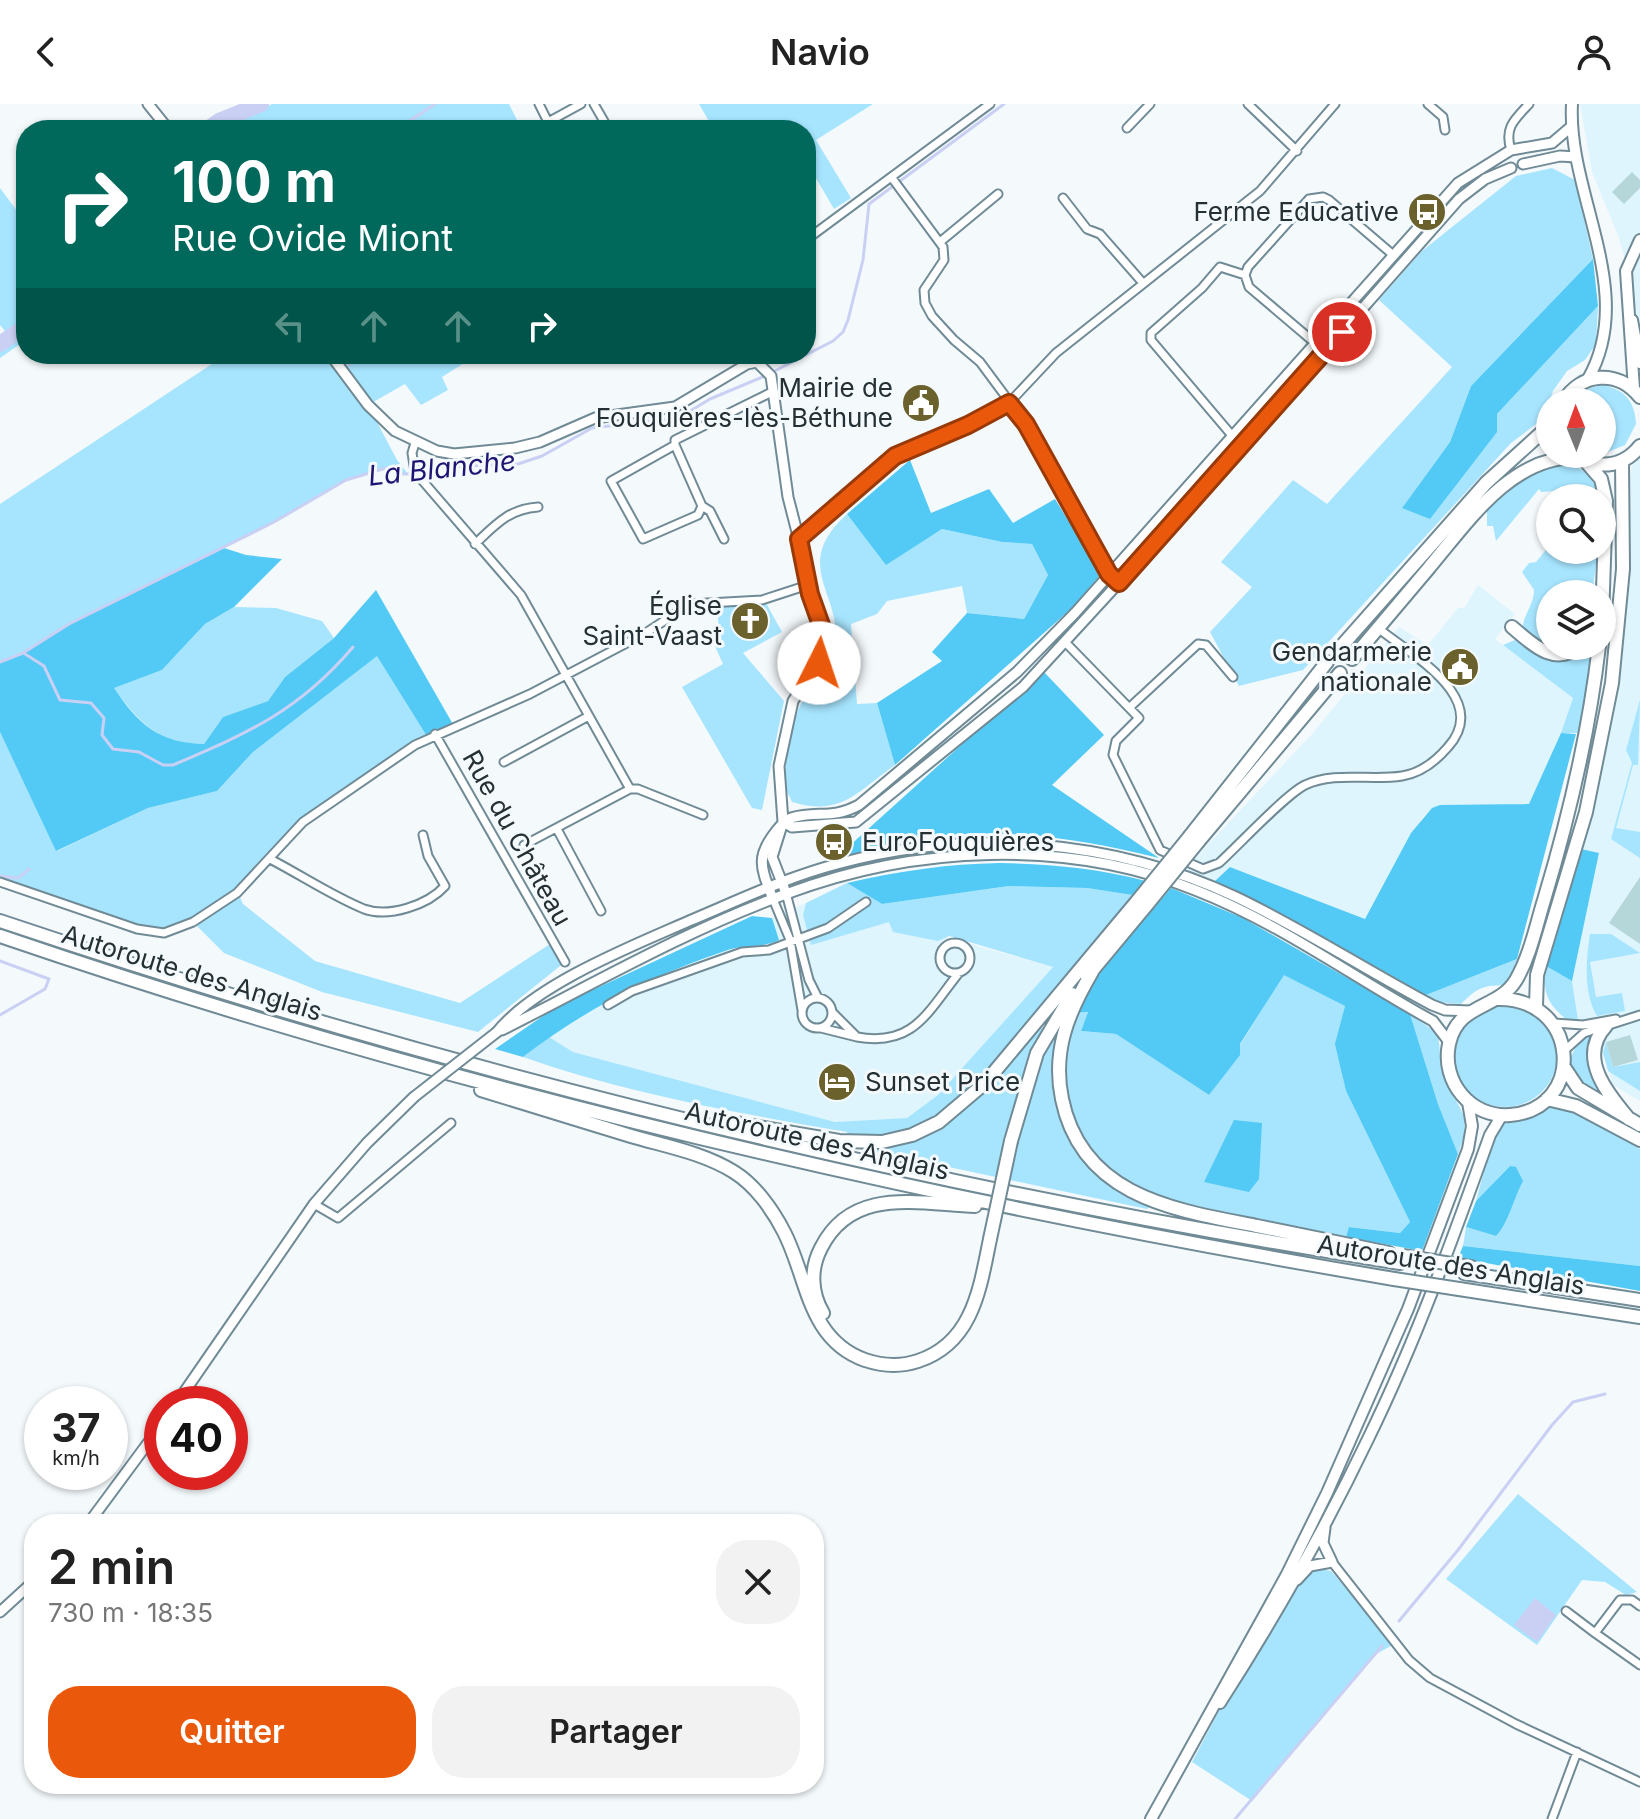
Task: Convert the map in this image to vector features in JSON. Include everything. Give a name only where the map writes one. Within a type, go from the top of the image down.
[{"type":"highway","points":[[1575,388],[1588,379],[1611,377],[1637,393]]},
{"type":"highway","points":[[1339,649],[1486,483],[1536,438]]},
{"type":"highway","points":[[1616,462],[1640,446]]},
{"type":"highway","points":[[1536,1006],[1537,975],[1586,812],[1612,683],[1623,569],[1622,461]]},
{"type":"highway","points":[[1352,659],[1492,495],[1536,466]]},
{"type":"highway","points":[[1589,468],[1602,484]]},
{"type":"highway","points":[[1512,627],[1536,645]]},
{"type":"highway","points":[[1497,999],[1523,1001],[1536,1006],[1554,1023],[1564,1051],[1564,1067],[1555,1089],[1547,1099],[1526,1112],[1502,1115],[1478,1109],[1468,1102],[1450,1075],[1449,1042],[1470,1011],[1497,999],[1516,979],[1549,881],[1578,770],[1597,660]]},
{"type":"highway","points":[[641,1108],[839,1141],[882,1142],[912,1135],[939,1122],[985,1083],[1086,970],[1194,839],[1327,662]]},
{"type":"highway","points":[[1194,839],[1340,673]]},
{"type":"highway","name":"Autoroute des Anglais","points":[[0,921],[273,1007],[641,1108],[966,1183],[1148,1220],[1640,1300]]},
{"type":"highway","name":"Autoroute des Anglais","points":[[0,936],[140,982],[418,1064],[776,1156],[1007,1207],[1394,1279],[1640,1317]]},
{"type":"highway","points":[[418,1064],[478,1089],[681,1150],[735,1173],[754,1189],[784,1232],[808,1301],[827,1334],[843,1349],[879,1364],[902,1365],[945,1348],[966,1324],[974,1307],[1020,1081],[1032,1050],[1086,970]]},
{"type":"highway","points":[[1086,970],[1058,1058],[1066,1117],[1078,1142],[1097,1167],[1126,1189],[1172,1208],[1401,1260]]},
{"type":"highway","points":[[1606,1026],[1593,1046],[1596,1068],[1609,1095],[1634,1122]]},
{"type":"highway","points":[[1564,1067],[1578,1088],[1634,1122]]},
{"type":"highway","points":[[1547,1099],[1576,1106],[1640,1140]]},
{"type":"highway","points":[[987,1238],[965,1309],[940,1342],[918,1354],[903,1358],[881,1357],[860,1350],[831,1327],[818,1305],[813,1274],[816,1257],[836,1225],[866,1205],[888,1201],[1007,1207]]},
{"type":"main road","points":[[1572,104],[1576,157],[1599,249],[1604,308],[1602,352],[1588,379]]},
{"type":"main road","points":[[1637,393],[1626,304],[1626,271],[1640,240]]},
{"type":"main road","points":[[1626,304],[1634,325],[1640,363]]},
{"type":"main road","points":[[1151,1819],[1286,1576],[1368,1403],[1408,1309],[1468,1149],[1472,1126],[1468,1102]]},
{"type":"main road","points":[[1186,1756],[1286,1591],[1368,1439],[1451,1244],[1490,1135],[1502,1115]]},
{"type":"street","points":[[148,104],[161,120]]},
{"type":"street","points":[[552,120],[581,104]]},
{"type":"street","points":[[816,233],[895,182],[990,104]]},
{"type":"street","points":[[1127,128],[1150,104]]},
{"type":"street","points":[[1248,104],[1297,151]]},
{"type":"street","points":[[799,539],[895,456],[968,425],[1009,403],[1056,353],[1260,191],[1335,104]]},
{"type":"street","points":[[1428,104],[1443,117],[1445,130]]},
{"type":"street","points":[[1511,168],[1504,161],[1511,152],[1507,133],[1510,125],[1529,104]]},
{"type":"street","points":[[783,822],[792,827],[856,822],[1023,687],[1119,583],[1315,343],[1458,183],[1511,152],[1552,143],[1572,126]]},
{"type":"street","points":[[1511,152],[1523,156],[1523,164]]},
{"type":"street","points":[[958,974],[947,972],[940,958],[943,948],[952,943],[966,947],[971,956],[966,969],[958,974],[915,1027],[900,1037],[879,1041],[812,1028],[805,1023],[790,940],[762,866],[763,847],[783,822],[792,818],[845,812],[866,799],[1017,672],[1459,199],[1485,179],[1511,168],[1560,156],[1576,157]]},
{"type":"street","points":[[895,182],[940,242],[944,260],[924,290],[925,303],[932,316],[980,362],[1026,424],[1109,574],[1119,583]]},
{"type":"street","points":[[940,242],[998,194]]},
{"type":"street","points":[[1315,343],[1249,287],[1245,275],[1248,267],[1315,196],[1329,200],[1392,254]]},
{"type":"street","points":[[1063,198],[1087,229],[1100,234],[1142,282]]},
{"type":"street","points":[[1236,441],[1151,340],[1151,333],[1202,288],[1220,267],[1245,275]]},
{"type":"street","points":[[338,364],[375,414],[415,443],[454,454],[515,448],[540,442],[595,418],[675,407],[740,364]]},
{"type":"street","points":[[759,364],[769,373],[774,391],[788,497],[808,585],[827,649],[793,701],[788,716],[779,766],[783,822],[772,857],[786,893],[809,980],[818,998],[829,1004],[832,1012],[857,1037]]},
{"type":"street","points":[[724,539],[710,511],[702,506],[675,440],[774,391]]},
{"type":"street","points":[[415,443],[412,453],[416,472],[521,595],[630,789]]},
{"type":"street","points":[[675,445],[611,481],[643,539],[698,515],[702,506]]},
{"type":"street","points":[[475,544],[503,517],[521,508],[538,507]]},
{"type":"street","points":[[0,882],[123,925],[164,933],[215,910],[237,893],[303,822],[393,758],[435,734],[566,676],[690,604],[762,600],[808,585]]},
{"type":"street","points":[[1066,643],[1139,718],[1116,741],[1113,755],[1165,854],[1209,869],[1301,787],[1332,778],[1399,776],[1420,770],[1450,746],[1460,729],[1462,717],[1448,685],[1378,628]]},
{"type":"street","points":[[1130,707],[1198,644],[1206,645],[1233,677]]},
{"type":"street","points":[[504,762],[587,717]]},
{"type":"street","name":"Rue du Château","points":[[435,734],[565,962]]},
{"type":"street","points":[[524,845],[630,789],[638,789],[703,815]]},
{"type":"street","points":[[557,829],[601,911]]},
{"type":"street","points":[[270,859],[367,910],[395,911],[410,908],[445,886],[428,856],[423,835]]},
{"type":"street","points":[[188,1386],[314,1204],[367,1143],[414,1097],[497,1032],[519,1010],[584,970],[769,887],[840,863],[912,847],[997,842],[1086,850],[1169,871],[1237,897],[1432,1005],[1445,1010],[1470,1011]]},
{"type":"street","points":[[497,1032],[579,988],[786,893],[864,871],[940,858],[1027,855],[1107,864],[1191,888],[1262,921],[1433,1021],[1449,1042]]},
{"type":"street","points":[[608,1005],[632,991],[742,952],[769,950],[828,928],[866,902]]},
{"type":"street","points":[[802,1010],[808,1001],[818,998]]},
{"type":"street","points":[[821,1028],[830,1022],[832,1012]]},
{"type":"street","points":[[1564,1051],[1584,1033],[1640,1015]]},
{"type":"street","points":[[1554,1023],[1568,1025],[1623,1020]]},
{"type":"street","points":[[314,1204],[338,1218],[451,1123]]},
{"type":"street","points":[[95,1514],[144,1448]]},
{"type":"street","points":[[1328,1514],[1323,1543],[1332,1562],[1409,1660],[1430,1678],[1640,1782]]},
{"type":"street","points":[[1286,1591],[1310,1566],[1332,1562]]},
{"type":"street","points":[[0,1612],[24,1590]]},
{"type":"street","points":[[1595,1633],[1620,1600],[1632,1600],[1640,1606]]},
{"type":"street","points":[[1566,1611],[1640,1665]]},
{"type":"street","points":[[1552,1819],[1577,1752]]},
{"type":"shaded area","points":[[272,104],[509,104],[517,120],[239,120]]},
{"type":"shaded area","points":[[699,104],[873,104],[816,140],[816,120],[708,120]]},
{"type":"shaded area","points":[[1580,104],[1640,104],[1640,339],[1632,284],[1619,238],[1592,172]]},
{"type":"shaded area","points":[[816,140],[851,198],[834,209],[816,178]]},
{"type":"shaded area","points":[[1552,168],[1575,180],[1593,259],[1471,386],[1450,442],[1402,508],[1497,414],[1598,306],[1596,344],[1585,360],[1567,371],[1555,388],[1536,388],[1536,424],[1511,443],[1303,670],[1239,686],[1210,632],[1252,587],[1221,562],[1293,480],[1327,504],[1452,367],[1379,300],[1422,251],[1516,176]]},
{"type":"shaded area","points":[[0,188],[16,210],[16,347],[0,358],[0,335],[5,331],[0,325]]},
{"type":"shaded area","points":[[1593,259],[1598,306],[1497,414],[1497,432],[1430,519],[1402,508],[1450,442],[1471,386]]},
{"type":"shaded area","points":[[212,364],[463,364],[442,377],[448,390],[421,405],[405,384],[368,405],[397,460],[408,474],[398,474],[386,468],[346,480],[278,520],[69,624],[23,653],[0,662],[0,504]]},
{"type":"shaded area","points":[[1616,389],[1630,402],[1636,424],[1625,445],[1616,449]]},
{"type":"shaded area","points":[[1640,454],[1640,1101],[1613,1085],[1599,1040],[1578,1020],[1572,981],[1599,854],[1581,849],[1592,814],[1620,667],[1629,581],[1629,480],[1633,464]]},
{"type":"shaded area","points":[[910,460],[931,513],[989,489],[1013,523],[1055,499],[1101,574],[1072,608],[895,765],[877,703],[942,661],[932,652],[967,613],[1024,619],[1048,575],[1032,544],[1002,542],[942,529],[886,565],[847,514]]},
{"type":"shaded area","points":[[1542,468],[1579,468],[1594,484],[1536,484],[1536,493],[1496,541],[1493,526],[1487,526],[1487,505]]},
{"type":"shaded area","points":[[847,514],[886,564],[942,529],[1002,542],[1032,544],[1048,575],[1024,619],[967,613],[962,586],[887,601],[877,614],[851,624],[857,704],[877,703],[895,765],[848,799],[836,804],[809,806],[792,802],[785,785],[786,768],[797,713],[828,669],[834,655],[834,615],[820,567],[822,551],[830,533]]},
{"type":"shaded area","points":[[224,548],[246,555],[282,559],[234,607],[205,624],[162,670],[114,688],[132,712],[151,729],[174,740],[204,744],[223,717],[268,701],[285,677],[334,638],[376,590],[454,726],[428,738],[377,656],[253,752],[217,791],[148,808],[56,851],[0,732],[0,662],[23,653],[69,624]]},
{"type":"shaded area","points":[[1529,563],[1596,564],[1594,580],[1536,580],[1536,642],[1523,632],[1534,590],[1522,572]]},
{"type":"shaded area","points":[[1478,585],[1515,614],[1495,639],[1573,698],[1529,805],[1441,805],[1423,816],[1365,919],[1231,867],[1215,881],[1185,872],[1313,733],[1399,627],[1428,645],[1458,608],[1464,608]]},
{"type":"shaded area","points":[[766,603],[782,632],[743,653],[784,701],[762,810],[752,808],[682,687],[723,664],[710,635],[719,631],[717,606]]},
{"type":"shaded area","points":[[234,607],[276,608],[322,621],[334,638],[285,677],[268,701],[223,717],[204,744],[173,740],[151,729],[113,688],[162,670],[205,624]]},
{"type":"shaded area","points":[[1515,640],[1536,653],[1536,660],[1592,660],[1580,733],[1561,733],[1573,698],[1503,645]]},
{"type":"shaded area","points":[[377,655],[428,738],[303,822],[238,893],[243,904],[315,961],[460,1003],[553,942],[565,962],[478,1032],[322,992],[224,953],[193,922],[164,933],[137,929],[0,882],[0,732],[57,851],[148,808],[217,791],[253,752]]},
{"type":"shaded area","points":[[1043,671],[1104,735],[1052,785],[1159,858],[1072,840],[985,833],[915,838],[836,858]]},
{"type":"shaded area","points":[[1640,700],[1638,765],[1633,765],[1616,828],[1640,832],[1640,858],[1611,839],[1632,763],[1626,750]]},
{"type":"shaded area","points":[[1561,733],[1576,734],[1517,959],[1426,995],[1288,917],[1215,881],[1230,867],[1365,919],[1411,833],[1432,808],[1440,805],[1529,804]]},
{"type":"shaded area","points":[[1581,849],[1599,853],[1572,981],[1546,966]]},
{"type":"shaded area","points":[[1000,863],[1073,868],[1146,881],[1132,895],[1087,888],[1009,886],[882,904],[847,883],[923,869]]},
{"type":"shaded area","points":[[847,883],[882,904],[1009,886],[1087,888],[1132,895],[1030,1019],[1051,1035],[1063,1016],[1088,1012],[1081,1031],[1116,1034],[1209,1095],[1284,974],[1345,1006],[1336,1044],[1346,1091],[1410,1222],[1400,1233],[1350,1227],[1346,1237],[1162,1199],[1147,1209],[850,1146],[847,1132],[643,1092],[523,1057],[549,1037],[573,1052],[835,1122],[907,1118],[938,1095],[1053,967],[949,936],[938,941],[893,932],[889,922],[811,945],[803,915],[806,903]]},
{"type":"shaded area","points":[[1171,888],[1243,918],[1410,1014],[1438,1104],[1458,1154],[1422,1251],[1346,1237],[1349,1227],[1400,1233],[1410,1222],[1346,1091],[1335,1044],[1345,1006],[1284,975],[1240,1044],[1240,1055],[1209,1095],[1116,1034],[1081,1031],[1088,1012],[1077,1013],[1095,979]]},
{"type":"shaded area","points":[[806,903],[803,915],[811,944],[889,921],[1053,967],[938,1095],[907,1118],[835,1122],[573,1052],[549,1037],[590,1009],[635,986],[729,949],[767,946],[779,940],[772,918]]},
{"type":"shaded area","points":[[752,916],[772,918],[779,940],[725,951],[671,971],[595,1009],[523,1057],[495,1049],[556,1007]]},
{"type":"shaded area","points":[[1590,934],[1611,934],[1640,953],[1590,962],[1596,997],[1622,993],[1625,1011],[1597,1016],[1589,997],[1587,976]]},
{"type":"shaded area","points":[[1517,959],[1504,983],[1476,991],[1461,1004],[1436,1002],[1426,995]]},
{"type":"shaded area","points":[[1546,966],[1572,981],[1578,1020],[1567,1020],[1551,1003],[1545,983]]},
{"type":"shaded area","points":[[1505,1003],[1525,1007],[1542,1018],[1553,1035],[1557,1055],[1553,1075],[1542,1092],[1525,1103],[1505,1107],[1485,1103],[1468,1092],[1457,1075],[1453,1055],[1457,1035],[1468,1018],[1485,1007]]},
{"type":"shaded area","points":[[1410,1014],[1437,1033],[1442,1071],[1464,1118],[1463,1139],[1458,1154],[1438,1104]]},
{"type":"shaded area","points":[[1594,1034],[1605,1100],[1576,1079],[1569,1061],[1578,1042]]},
{"type":"shaded area","points":[[1606,1042],[1613,1067],[1640,1062],[1640,1091],[1608,1071],[1603,1053]]},
{"type":"shaded area","points":[[1549,1106],[1585,1115],[1640,1149],[1640,1266],[1463,1246],[1466,1227],[1496,1236],[1522,1181],[1510,1166],[1476,1201],[1493,1137],[1511,1119],[1524,1118]]},
{"type":"shaded area","points":[[1234,1120],[1262,1123],[1259,1179],[1249,1192],[1204,1182]]},
{"type":"shaded area","points":[[1510,1166],[1516,1167],[1523,1181],[1500,1231],[1496,1236],[1466,1227],[1476,1201]]},
{"type":"shaded area","points":[[1463,1246],[1640,1266],[1640,1291],[1458,1258]]},
{"type":"shaded area","points":[[1518,1494],[1637,1592],[1626,1595],[1605,1582],[1582,1580],[1537,1645],[1446,1579]]},
{"type":"shaded area","points":[[1321,1569],[1331,1571],[1394,1644],[1373,1656],[1252,1801],[1192,1762],[1256,1641],[1310,1572]]},
{"type":"shaded area","points":[[1535,1598],[1556,1615],[1537,1642],[1514,1625]]},
{"type":"building","points":[[1632,172],[1640,180],[1640,188],[1624,204],[1612,192]]},
{"type":"building","name":"Mairie de Fouquières-lès-Béthune","points":[[925,388],[933,404],[917,418],[909,401]]},
{"type":"building","name":"Église Saint-Vaast","points":[[758,615],[770,619],[771,623],[758,628],[736,629],[736,626],[730,626],[730,619],[736,619],[736,616]]},
{"type":"building","points":[[1640,877],[1640,944],[1609,923]]},
{"type":"building","points":[[1630,1035],[1638,1060],[1613,1067],[1606,1042]]},
{"type":"waterway","points":[[221,120],[261,104]]},
{"type":"waterway","points":[[411,120],[435,104]]},
{"type":"waterway","name":"La Blanche","points":[[816,350],[843,332],[848,320],[863,260],[869,204],[1004,104]]},
{"type":"waterway","points":[[0,344],[16,333]]},
{"type":"waterway","name":"La Blanche","points":[[0,662],[23,653],[69,624],[274,522],[346,480],[386,468],[398,474],[408,474],[439,467],[518,464],[542,456],[592,428],[668,419],[687,413],[710,399],[788,364]]},
{"type":"waterway","points":[[25,654],[44,666],[60,700],[91,703],[104,718],[102,735],[113,749],[139,752],[163,765],[173,765],[271,718],[313,688],[353,647]]},
{"type":"waterway","points":[[0,876],[18,878],[29,869]]},
{"type":"waterway","points":[[0,961],[49,979],[45,989],[0,1015]]},
{"type":"waterway","points":[[1399,1621],[1458,1550],[1552,1425],[1573,1402],[1605,1394]]},
{"type":"waterway","points":[[1235,1819],[1382,1646]]},
{"type":"place","name":"Ferme Educative","points":[[1427,212]]},
{"type":"place","name":"Mairie de Fouquières-lès-Béthune","points":[[921,403]]},
{"type":"place","name":"Église Saint-Vaast","points":[[750,621]]},
{"type":"place","name":"Gendarmerie nationale","points":[[1460,667]]},
{"type":"place","name":"EuroFouquières","points":[[834,842]]},
{"type":"place","name":"Sunset Price","points":[[837,1082]]},
{"type":"route","points":[[819,663],[827,649],[826,639],[810,594],[799,539],[895,456],[968,425],[1009,403],[1026,424],[1109,574],[1119,583],[1342,332]]}]
